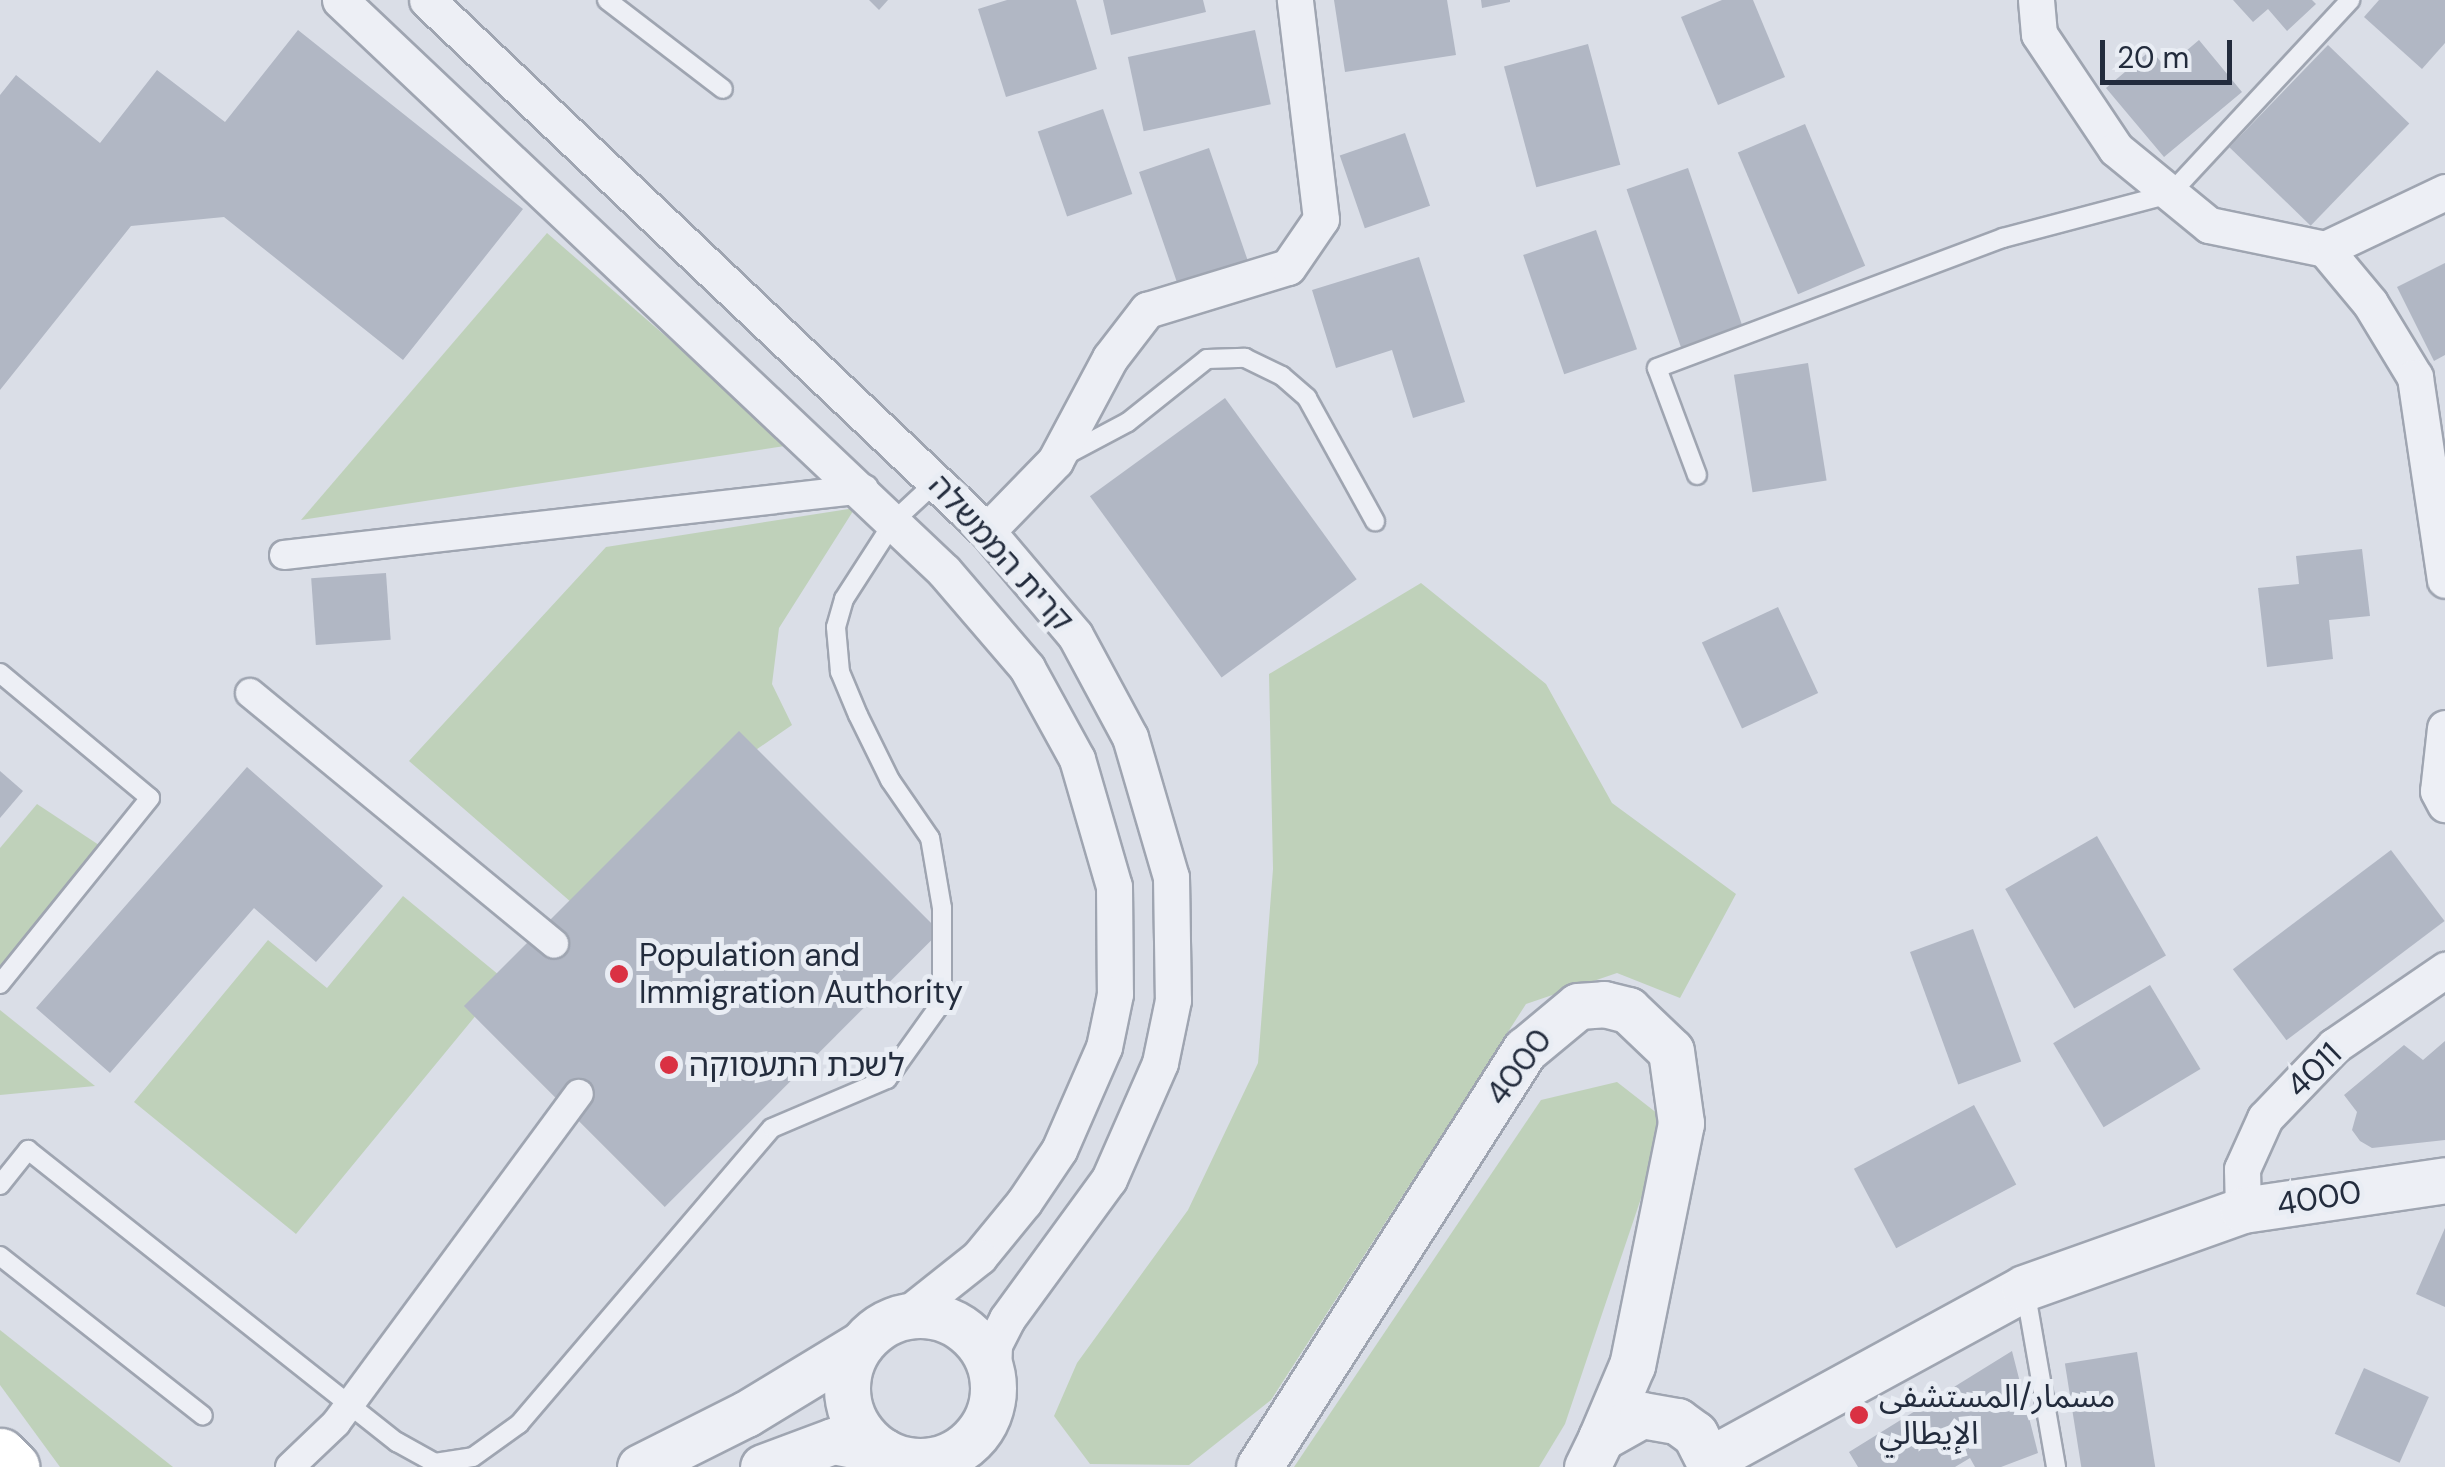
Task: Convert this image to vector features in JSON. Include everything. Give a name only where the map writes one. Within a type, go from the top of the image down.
[{"type":"highway","points":[[0,1456],[11,1467]]},
{"type":"street","name":"קרית הממשלה","points":[[340,0],[864,489],[991,622],[1053,711],[1099,823],[1116,928],[1115,994],[1104,1047],[1059,1150],[980,1257],[901,1319],[746,1414],[640,1467]]},
{"type":"street","name":"קרית הממשלה","points":[[427,0],[938,481],[986,531],[1075,635],[1130,737],[1167,860],[1174,926],[1173,1000],[1138,1120],[1110,1179],[1006,1319],[994,1346],[986,1422]]},
{"type":"street","points":[[986,531],[1055,461],[1110,358],[1146,310],[1288,267],[1321,219],[1294,0]]},
{"type":"street","points":[[2036,0],[2039,34],[2116,149],[2209,225],[2325,250],[2370,303],[2415,377],[2445,580]]},
{"type":"street","points":[[2325,250],[2445,192]]},
{"type":"street","points":[[284,555],[864,489]]},
{"type":"street","points":[[250,692],[554,944]]},
{"type":"street","points":[[2445,728],[2438,791],[2445,804]]},
{"type":"street","name":"4011","points":[[2243,1210],[2242,1169],[2264,1118],[2334,1046],[2445,970]]},
{"type":"street","name":"4000","points":[[1259,1467],[1525,1050],[1578,1006],[1628,1010],[1672,1050],[1679,1079],[1681,1122],[1632,1365],[1594,1452]]},
{"type":"street","points":[[290,1467],[350,1404],[579,1094]]},
{"type":"street","name":"4000","points":[[1594,1452],[1642,1415],[1665,1417],[1696,1434],[1711,1463],[2024,1288],[2243,1210],[2445,1180]]},
{"type":"street","points":[[901,1319],[927,1314],[952,1321],[977,1342],[993,1373]]},
{"type":"street","name":"4000","points":[[1640,1324],[1643,1364],[1665,1417]]},
{"type":"street","points":[[861,1344],[850,1368],[849,1409],[860,1432],[903,1459]]},
{"type":"street","points":[[763,1467],[833,1442],[903,1459],[943,1458],[971,1442],[986,1422]]},
{"type":"street","points":[[986,1422],[997,1467]]},
{"type":"lane","points":[[607,0],[723,89]]},
{"type":"lane","points":[[1697,475],[1657,368],[2004,238],[2170,194],[2350,0]]},
{"type":"lane","points":[[1055,461],[1128,422],[1207,359],[1245,358],[1306,398],[1375,521]]},
{"type":"lane","points":[[0,1185],[28,1150],[350,1404],[435,1463],[473,1457],[520,1424],[772,1128],[887,1079],[942,1002],[942,908],[930,838],[890,780],[838,657],[836,627],[844,599],[894,520],[938,481]]},
{"type":"lane","points":[[0,673],[150,798],[0,984]]},
{"type":"lane","points":[[0,1256],[204,1416]]},
{"type":"lane","points":[[2024,1288],[2056,1467]]},
{"type":"green space","points":[[547,233],[791,445],[301,520]]},
{"type":"green space","points":[[855,508],[779,628],[772,684],[792,725],[695,792],[587,916],[409,761],[606,547]]},
{"type":"green space","points":[[1421,583],[1546,684],[1612,803],[1736,894],[1680,998],[1617,973],[1526,1004],[1271,1400],[1189,1465],[1090,1464],[1054,1416],[1077,1363],[1188,1210],[1258,1063],[1273,869],[1269,674]]},
{"type":"green space","points":[[37,804],[108,851],[0,990],[0,848]]},
{"type":"green space","points":[[403,896],[505,980],[296,1234],[134,1102],[268,940],[327,988]]},
{"type":"green space","points":[[0,1010],[95,1086],[0,1095]]},
{"type":"green space","points":[[1617,1082],[1667,1121],[1565,1424],[1539,1467],[1294,1467],[1541,1100]]},
{"type":"green space","points":[[0,1330],[173,1467],[60,1467],[0,1385]]},
{"type":"building","points":[[869,0],[888,0],[879,10]]},
{"type":"building","points":[[1007,0],[1076,0],[1097,69],[1006,97],[978,9]]},
{"type":"building","points":[[1103,0],[1203,0],[1206,12],[1111,35]]},
{"type":"building","points":[[1334,0],[1447,0],[1456,55],[1345,72]]},
{"type":"building","points":[[1481,0],[1510,0],[1510,2],[1482,8]]},
{"type":"building","points":[[1722,0],[1753,0],[1785,77],[1718,105],[1681,17]]},
{"type":"building","points":[[2233,0],[2312,0],[2316,4],[2287,31],[2268,9],[2253,22]]},
{"type":"building","points":[[2379,0],[2445,0],[2445,43],[2422,69],[2364,17]]},
{"type":"building","points":[[298,30],[523,209],[403,360],[224,217],[131,226],[0,390],[0,95],[16,75],[100,143],[157,70],[225,122]]},
{"type":"building","points":[[1255,30],[1271,104],[1144,131],[1128,57]]},
{"type":"building","points":[[2199,40],[2242,92],[2164,157],[2106,88],[2151,50],[2166,68]]},
{"type":"building","points":[[1588,44],[1620,165],[1536,187],[1504,67]]},
{"type":"building","points":[[2328,45],[2409,123],[2311,226],[2229,147]]},
{"type":"building","points":[[1103,109],[1132,194],[1067,217],[1038,131]]},
{"type":"building","points":[[1805,124],[1865,266],[1798,294],[1738,153]]},
{"type":"building","points":[[1405,133],[1430,206],[1365,228],[1340,155]]},
{"type":"building","points":[[1209,148],[1250,268],[1180,292],[1139,172]]},
{"type":"building","points":[[1688,168],[1743,329],[1682,350],[1627,189]]},
{"type":"building","points":[[1596,230],[1637,349],[1564,374],[1523,255]]},
{"type":"building","points":[[1419,257],[1465,402],[1413,418],[1392,350],[1336,368],[1312,290]]},
{"type":"building","points":[[2445,263],[2445,355],[2434,361],[2397,287]]},
{"type":"building","points":[[1808,363],[1827,481],[1753,492],[1734,375]]},
{"type":"building","points":[[1225,398],[1357,579],[1222,677],[1090,496]]},
{"type":"building","points":[[2362,549],[2370,616],[2329,620],[2333,659],[2267,667],[2258,588],[2299,584],[2296,556]]},
{"type":"building","points":[[386,573],[391,640],[316,645],[311,578]]},
{"type":"building","points":[[1778,607],[1818,693],[1742,729],[1702,642]]},
{"type":"building","points":[[739,731],[940,932],[665,1207],[464,1006]]},
{"type":"building","points":[[247,767],[383,886],[316,962],[254,908],[110,1073],[36,1008]]},
{"type":"building","points":[[0,771],[23,791],[0,818]]},
{"type":"building","points":[[2097,836],[2166,956],[2074,1009],[2005,889]]},
{"type":"building","points":[[2391,850],[2445,921],[2286,1040],[2233,969]]},
{"type":"building","points":[[1973,929],[2021,1061],[1958,1084],[1910,952]]},
{"type":"building","points":[[2150,985],[2200,1069],[2104,1127],[2053,1043]]},
{"type":"building","points":[[2445,1041],[2445,1140],[2372,1148],[2360,1141],[2352,1130],[2357,1112],[2344,1095],[2404,1045],[2423,1060]]},
{"type":"building","points":[[1974,1105],[2016,1184],[1896,1248],[1854,1169]]},
{"type":"building","points":[[2445,1228],[2445,1307],[2416,1294]]},
{"type":"building","points":[[2012,1351],[2038,1453],[2001,1467],[1975,1467],[1970,1458],[1955,1467],[1858,1467],[1849,1452]]},
{"type":"building","points":[[2137,1352],[2155,1467],[2081,1467],[2065,1363]]},
{"type":"building","points":[[2364,1368],[2429,1397],[2400,1463],[2335,1434]]},
{"type":"place","name":"Population and Immigration Authority","points":[[619,974]]},
{"type":"place","name":"לשכת התעסוקה","points":[[669,1065]]},
{"type":"place","name":"مسمار/المستشفى الإيطالي","points":[[1859,1415]]}]
